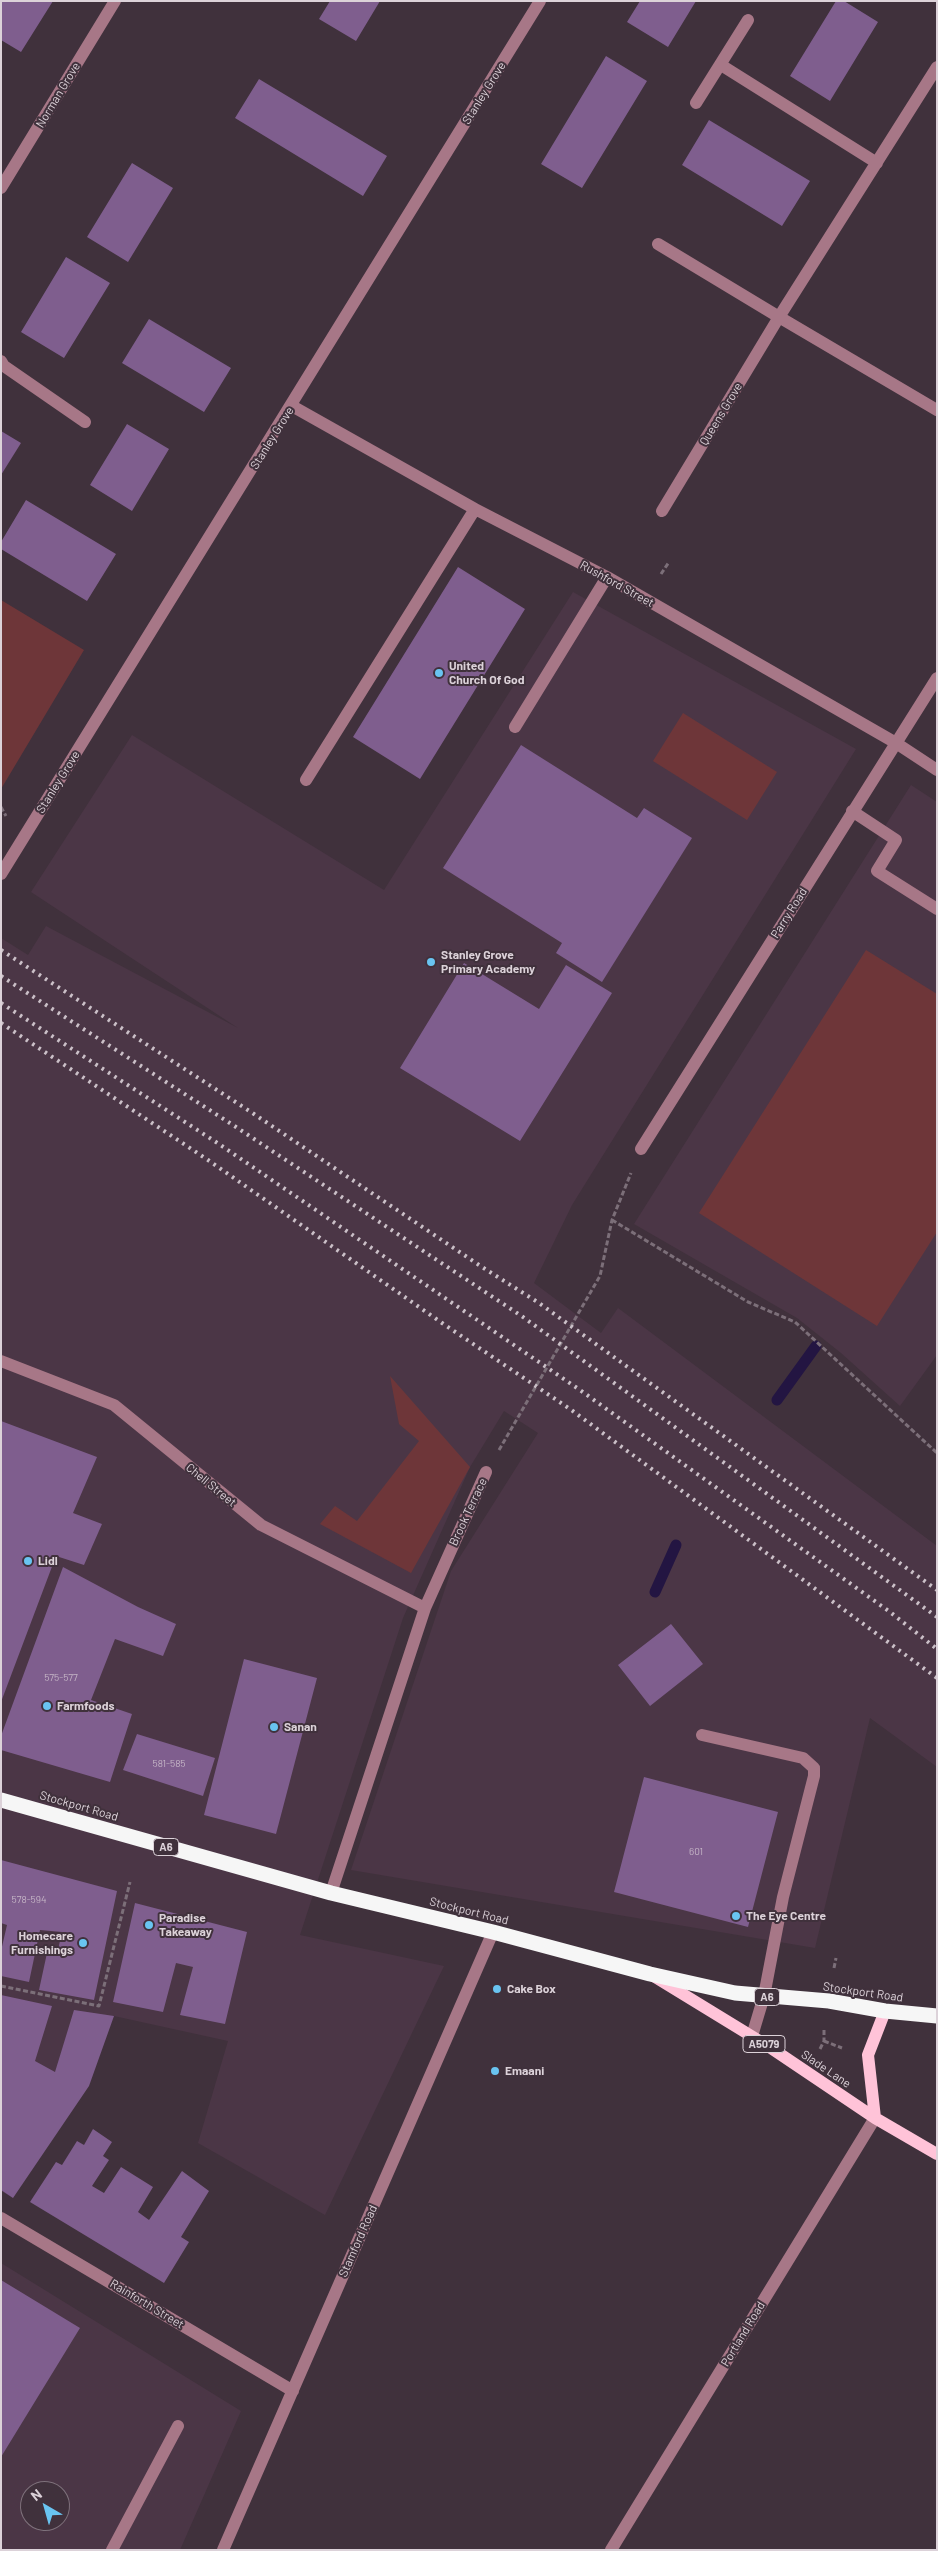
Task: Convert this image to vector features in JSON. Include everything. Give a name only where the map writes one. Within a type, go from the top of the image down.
[{"type":"highway","name":"Stockport Road","points":[[1,1800],[331,1893],[493,1932],[650,1974],[735,1993],[829,2001],[885,2011],[937,2016]]},
{"type":"main road","name":"Slade Lane","points":[[650,1974],[752,2036],[875,2118],[937,2154]]},
{"type":"main road","points":[[875,2118],[868,2055],[885,2011]]},
{"type":"street","name":"Norman Grove","points":[[1,188],[114,1]]},
{"type":"street","name":"Stanley Grove","points":[[1,874],[292,406],[540,1]]},
{"type":"street","points":[[696,102],[748,20]]},
{"type":"street","points":[[721,65],[877,163]]},
{"type":"street","name":"Queens Grove","points":[[662,511],[779,317],[937,67]]},
{"type":"street","points":[[658,244],[937,410]]},
{"type":"street","points":[[1,361],[4,366],[85,422]]},
{"type":"street","name":"Rushford Street","points":[[292,406],[475,509],[607,577],[896,742],[937,770]]},
{"type":"street","points":[[306,780],[475,509]]},
{"type":"street","points":[[515,727],[607,577]]},
{"type":"street","name":"Parry Road","points":[[641,1149],[937,678]]},
{"type":"street","points":[[852,812],[896,840],[877,871],[937,909]]},
{"type":"street","name":"Chell Street","points":[[1,1361],[114,1405],[261,1525],[424,1608]]},
{"type":"street","name":"Brook Terrace","points":[[331,1893],[424,1608],[486,1472]]},
{"type":"street","points":[[702,1735],[803,1758],[814,1768],[814,1776],[783,1897],[764,1996],[752,2036]]},
{"type":"street","name":"Stamford Road","points":[[223,2550],[493,1932]]},
{"type":"street","name":"Portland Road","points":[[611,2550],[875,2118]]},
{"type":"street","name":"Rainforth Street","points":[[1,2218],[292,2391]]},
{"type":"street","points":[[112,2550],[178,2426]]},
{"type":"path","points":[[661,574],[669,562]]},
{"type":"path","name":"Brook Terrace","points":[[486,1472],[600,1276],[612,1220],[641,1149]]},
{"type":"path","points":[[612,1220],[748,1302],[795,1322],[937,1453]]},
{"type":"path","points":[[1,1986],[99,2006],[130,1882]]},
{"type":"path","points":[[834,1968],[836,1958]]},
{"type":"path","points":[[818,2052],[824,2041],[824,2028]]},
{"type":"path","points":[[824,2041],[843,2048]]},
{"type":"shaded area","points":[[573,592],[856,749],[572,1205],[534,1283],[601,1333],[618,1308],[937,1546],[937,1767],[870,1718],[815,1948],[351,1870],[451,1571],[538,1433],[504,1411],[470,1467],[403,1618],[300,1935],[444,1966],[325,2215],[198,2143],[228,2041],[114,2016],[13,2198],[1,2191],[1,938],[28,955],[46,926],[238,1028],[31,892],[132,735],[384,890]]},
{"type":"shaded area","points":[[1,600],[84,650],[1,789]]},
{"type":"shaded area","points":[[683,713],[777,772],[747,820],[653,761]]},
{"type":"shaded area","points":[[911,785],[937,802],[937,1355],[900,1406],[841,1353],[797,1318],[634,1224]]},
{"type":"shaded area","points":[[866,950],[937,994],[937,1232],[877,1326],[699,1213]]},
{"type":"shaded area","points":[[390,1376],[470,1467],[411,1573],[320,1524],[335,1506],[357,1521],[419,1441],[399,1424]]},
{"type":"shaded area","points":[[1,2263],[241,2411],[180,2550],[1,2550]]},
{"type":"building","points":[[1,1],[53,1],[21,52],[1,40]]},
{"type":"building","points":[[330,1],[380,1],[356,41],[319,19]]},
{"type":"building","points":[[640,1],[696,1],[668,47],[627,22]]},
{"type":"building","points":[[836,1],[844,1],[878,22],[830,101],[790,76]]},
{"type":"building","points":[[606,56],[647,81],[582,188],[541,164]]},
{"type":"building","points":[[259,79],[387,156],[363,196],[235,118]]},
{"type":"building","points":[[709,120],[810,181],[782,226],[682,165]]},
{"type":"building","points":[[132,163],[173,188],[128,262],[87,237]]},
{"type":"building","points":[[66,257],[110,283],[64,358],[21,332]]},
{"type":"building","points":[[149,319],[231,368],[204,412],[122,363]]},
{"type":"building","points":[[127,424],[169,449],[132,511],[90,485]]},
{"type":"building","points":[[1,431],[21,443],[1,475]]},
{"type":"building","points":[[26,500],[116,554],[87,601],[1,549],[1,542]]},
{"type":"building","name":"United Church Of God","points":[[458,567],[525,609],[420,779],[353,737]]},
{"type":"building","points":[[521,745],[637,818],[644,808],[692,838],[602,982],[556,953],[562,943],[443,868]]},
{"type":"building","points":[[464,963],[539,1009],[566,965],[612,993],[520,1141],[400,1068]]},
{"type":"building","name":"Lidl","points":[[1,1421],[97,1457],[73,1513],[102,1524],[84,1565],[56,1556],[1,1702]]},
{"type":"building","points":[[63,1567],[138,1607],[176,1624],[163,1656],[115,1639],[91,1700],[132,1714],[110,1782],[1,1750],[1,1736]]},
{"type":"building","points":[[671,1624],[703,1664],[650,1706],[618,1665]]},
{"type":"building","points":[[244,1659],[317,1678],[276,1834],[204,1815]]},
{"type":"building","points":[[137,1734],[215,1758],[203,1796],[123,1770]]},
{"type":"building","points":[[644,1777],[778,1812],[748,1927],[614,1892]]},
{"type":"building","points":[[1,1860],[117,1891],[94,2000],[39,1990],[47,1953],[57,1954],[62,1932],[40,1930],[29,1982],[1,1976],[1,1951],[7,1925],[1,1923]]},
{"type":"building","points":[[135,1903],[247,1932],[225,2024],[180,2015],[193,1967],[176,1963],[163,2012],[113,2002]]},
{"type":"building","points":[[1,1995],[52,2006],[35,2061],[55,2072],[74,2010],[114,2016],[89,2086],[13,2198],[1,2190]]},
{"type":"building","points":[[93,2129],[112,2142],[103,2156],[109,2160],[92,2186],[104,2193],[121,2167],[153,2187],[138,2212],[149,2220],[182,2171],[209,2191],[181,2237],[189,2242],[164,2283],[30,2202],[56,2162],[62,2165],[77,2141],[84,2145]]},
{"type":"building","points":[[1,2280],[80,2328],[1,2457]]},
{"type":"waterway","points":[[777,1400],[816,1346]]},
{"type":"waterway","points":[[655,1592],[676,1545]]},
{"type":"railway","points":[[1,950],[254,1114],[482,1267],[539,1303],[937,1590]]},
{"type":"railway","points":[[1,976],[236,1127],[523,1317],[937,1617]]},
{"type":"railway","points":[[1,1003],[219,1144],[580,1390],[890,1612],[937,1649]]},
{"type":"railway","points":[[1,1023],[208,1160],[442,1323],[570,1409],[937,1678]]},
{"type":"place","name":"United Church Of God","points":[[439,673]]},
{"type":"place","name":"Stanley Grove Primary Academy","points":[[431,962]]},
{"type":"place","name":"Lidl","points":[[28,1561]]},
{"type":"place","name":"Farmfoods","points":[[47,1706]]},
{"type":"place","name":"Sanan","points":[[274,1727]]},
{"type":"place","name":"The Eye Centre","points":[[736,1916]]},
{"type":"place","name":"Paradise Takeaway","points":[[149,1925]]},
{"type":"place","name":"Homecare Furnishings","points":[[83,1943]]},
{"type":"place","name":"Cake Box","points":[[497,1989]]},
{"type":"place","name":"Emaani","points":[[495,2071]]}]
